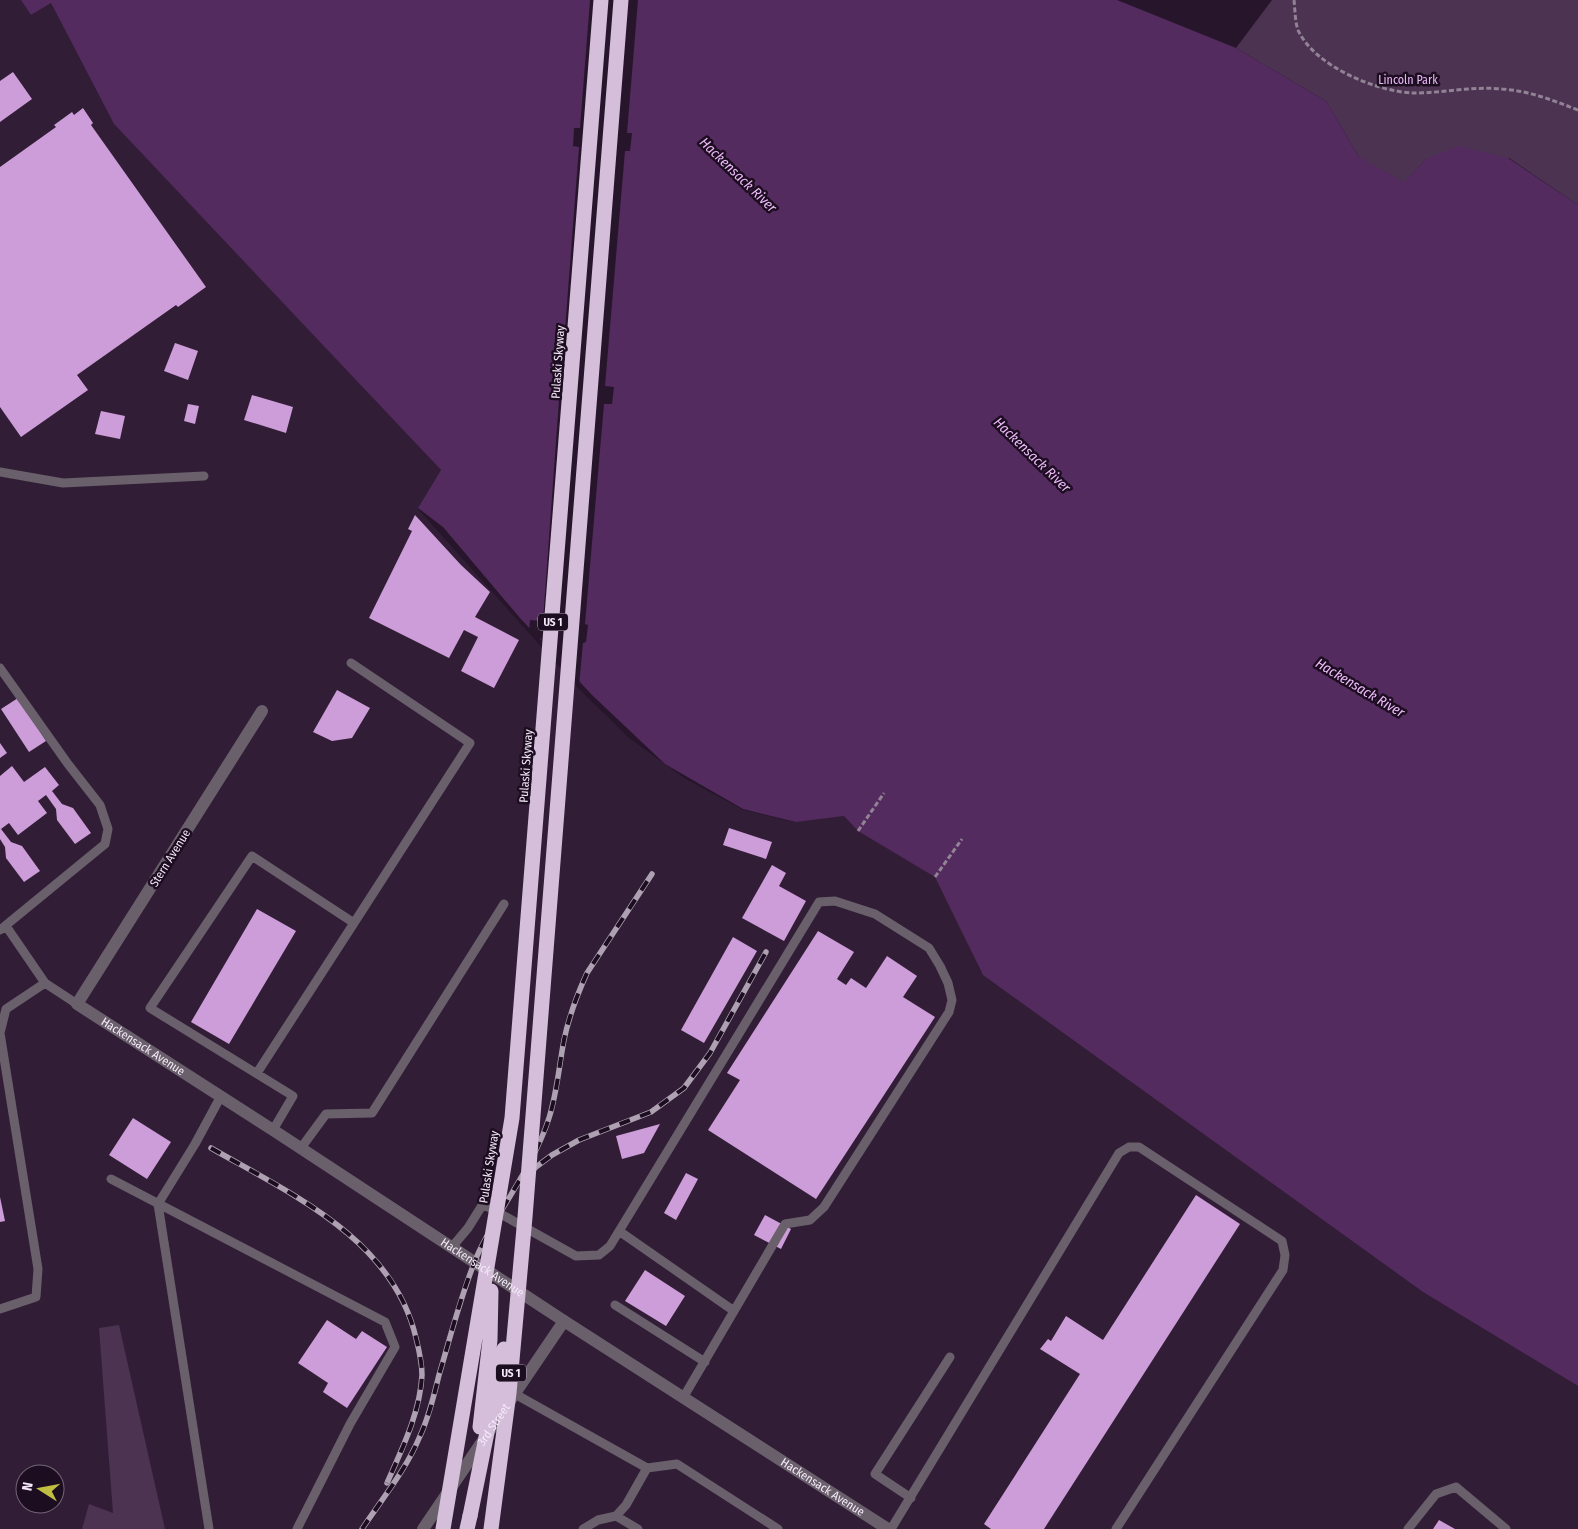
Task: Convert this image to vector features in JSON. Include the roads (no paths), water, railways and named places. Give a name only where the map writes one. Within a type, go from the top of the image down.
[{"type":"highway","name":"Pulaski Skyway","points":[[443,1529],[512,1118],[601,0]]},
{"type":"highway","name":"US 1","points":[[491,1529],[509,1393],[525,1217],[621,0]]},
{"type":"highway","points":[[468,1522],[496,1392],[513,1301],[525,1217]]},
{"type":"highway","points":[[468,1522],[490,1340],[492,1242]]},
{"type":"street","name":"Stern Avenue","points":[[78,1004],[262,711]]},
{"type":"street","name":"Hackensack Avenue","points":[[78,1004],[683,1398],[890,1529]]},
{"type":"street","name":"3rd Street","points":[[423,1529],[564,1321]]},
{"type":"lane","points":[[0,472],[63,484],[204,476]]},
{"type":"lane","points":[[256,1073],[470,743],[351,663]]},
{"type":"lane","points":[[0,668],[68,764],[100,805],[108,829],[104,844],[3,928],[45,983],[78,1004]]},
{"type":"lane","points":[[273,1130],[293,1096],[150,1008],[252,856],[354,922]]},
{"type":"lane","points":[[452,1247],[468,1228],[483,1204],[576,1256],[599,1255],[610,1246],[818,902],[835,901],[875,914],[929,948],[948,983],[952,1000],[949,1012],[824,1207],[810,1220],[785,1224],[683,1398]]},
{"type":"lane","points":[[301,1148],[326,1114],[372,1113],[504,904]]},
{"type":"lane","points":[[0,1309],[36,1297],[38,1269],[0,1033],[6,1009],[45,983]]},
{"type":"lane","points":[[209,1529],[158,1204],[195,1144],[221,1096]]},
{"type":"lane","points":[[890,1529],[911,1498],[1119,1153],[1129,1147],[1139,1147],[1282,1241],[1285,1255],[1283,1270],[1116,1529]]},
{"type":"lane","points":[[111,1179],[386,1322],[395,1347],[350,1424],[297,1529]]},
{"type":"lane","points":[[619,1231],[734,1311]]},
{"type":"lane","points":[[615,1305],[704,1362]]},
{"type":"lane","points":[[911,1498],[875,1474],[950,1357]]},
{"type":"lane","points":[[515,1394],[648,1468],[677,1464],[778,1529]]},
{"type":"lane","points":[[583,1529],[598,1520],[616,1516],[626,1505],[648,1468]]},
{"type":"lane","points":[[1408,1529],[1436,1494],[1456,1487],[1506,1529]]},
{"type":"lane","points":[[616,1516],[638,1529]]},
{"type":"water","name":"Hackensack River","points":[[21,0],[1117,0],[1236,48],[1326,101],[1359,157],[1404,182],[1426,159],[1459,146],[1508,158],[1578,205],[1578,1386],[1423,1292],[983,975],[935,877],[858,831],[844,816],[796,822],[743,809],[665,764],[592,695],[520,618],[443,527],[418,508],[441,470],[114,124],[51,3],[31,15]]},
{"type":"railway","points":[[362,1529],[401,1472],[414,1449],[429,1414],[456,1315],[477,1256],[525,1171],[542,1136],[554,1099],[568,1022],[583,981],[652,874]]},
{"type":"railway","points":[[525,1178],[552,1155],[579,1140],[651,1112],[684,1088],[710,1053],[766,952]]},
{"type":"railway","points":[[211,1148],[274,1183],[335,1223],[362,1247],[386,1273],[404,1303],[416,1338],[421,1361],[421,1389],[414,1417],[387,1483]]},
{"type":"park label","name":"Lincoln Park","points":[[1408,80]]}]
